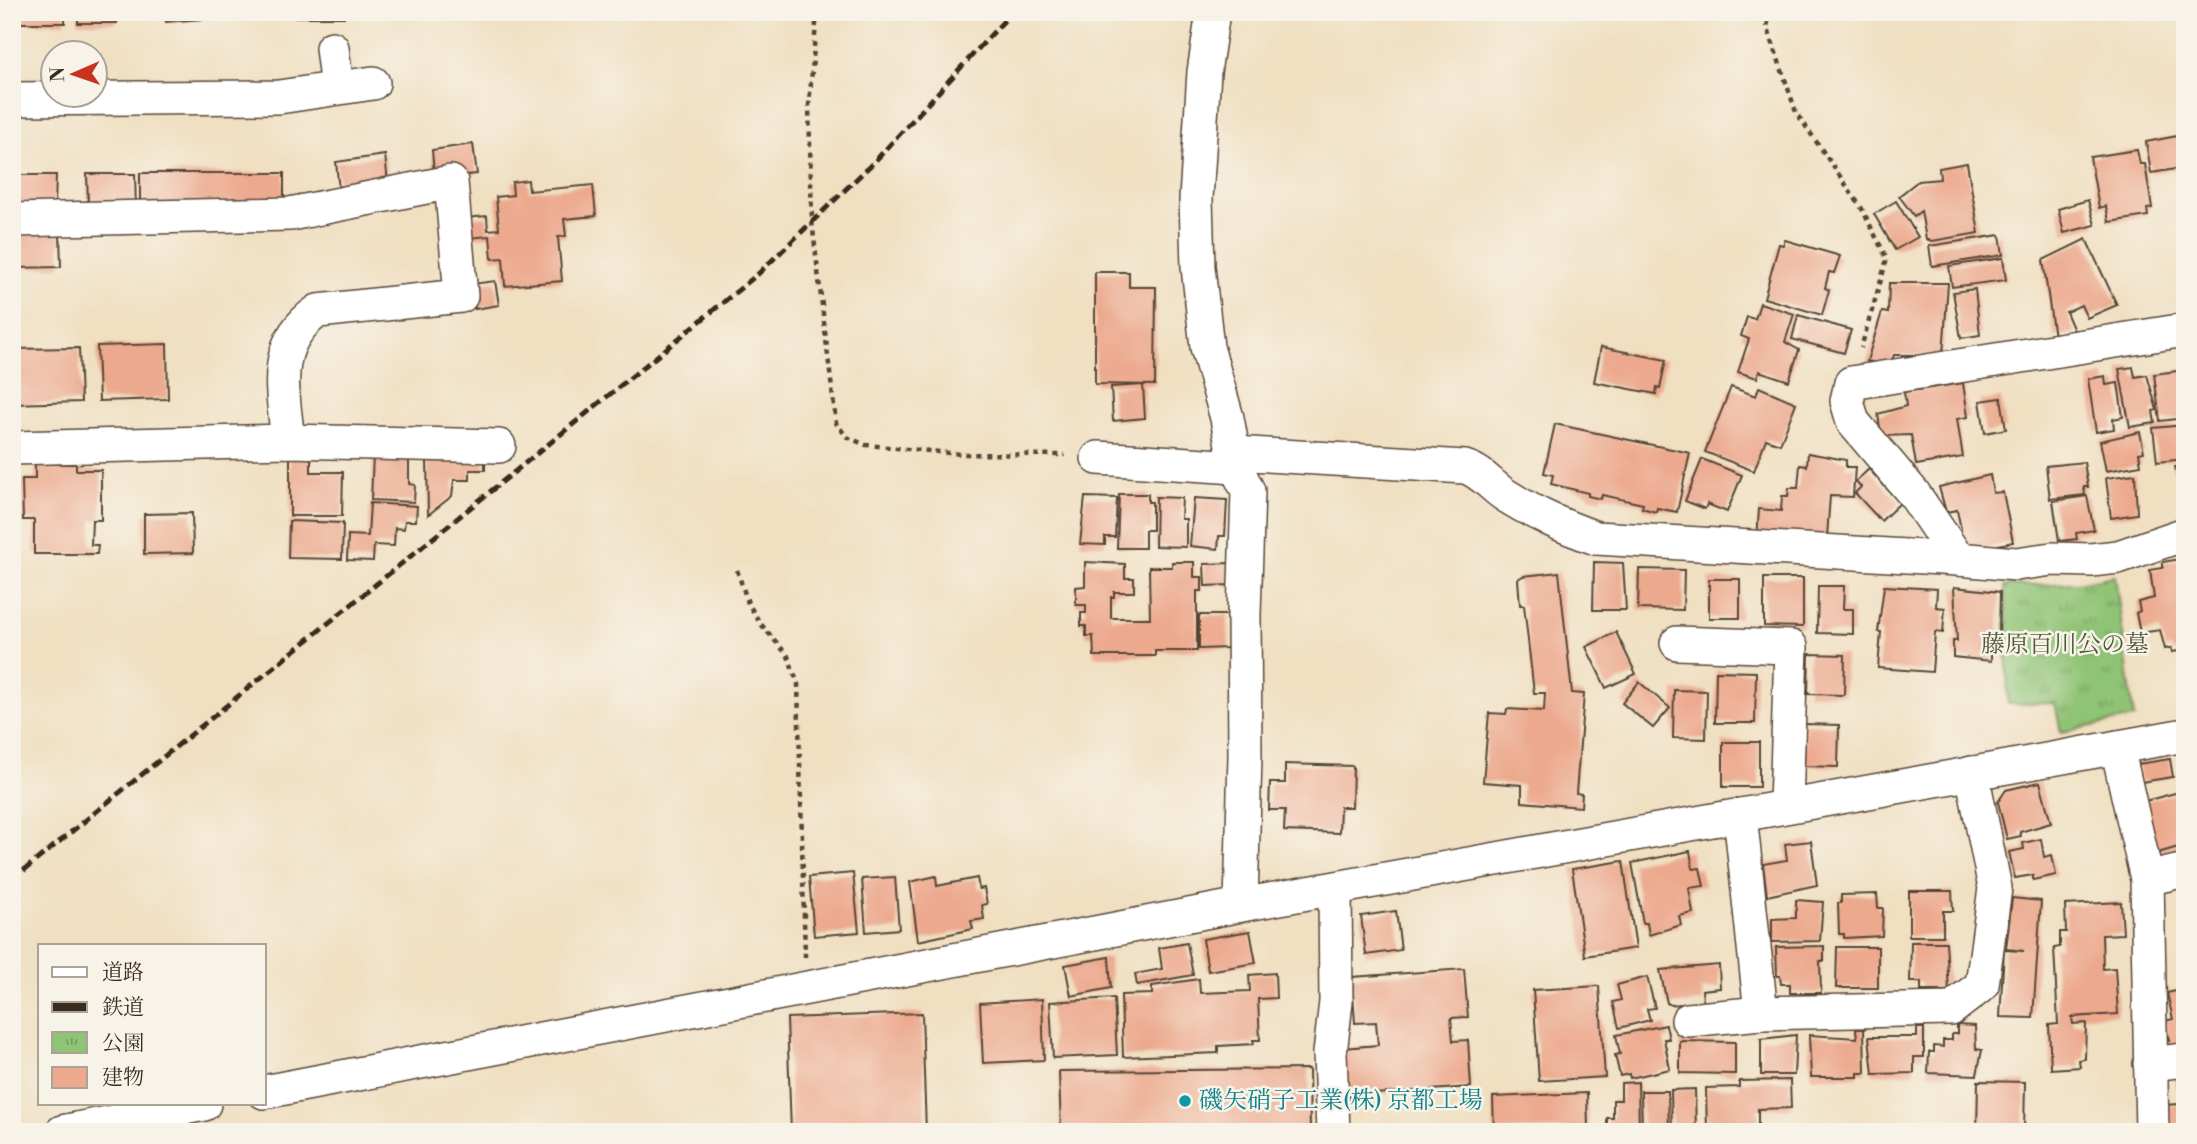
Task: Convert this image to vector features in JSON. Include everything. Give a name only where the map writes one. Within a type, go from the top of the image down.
[{"type":"street","points":[[1213,12],[1204,72],[1196,199],[1198,267],[1207,347],[1235,460],[1248,491],[1241,905]]},
{"type":"street","points":[[332,48],[337,88]]},
{"type":"street","points":[[12,99],[279,97],[373,83]]},
{"type":"street","points":[[12,220],[290,214],[451,182],[461,296],[318,311],[305,320],[293,333],[281,377],[288,441]]},
{"type":"street","points":[[1958,559],[1914,494],[1853,422],[1847,401],[1851,383],[2185,330]]},
{"type":"street","points":[[12,447],[288,441],[499,446]]},
{"type":"street","points":[[1098,458],[1465,467],[1477,471],[1500,492],[1544,520],[1595,538],[2016,564],[2052,559],[2091,560],[2118,557],[2185,534]]},
{"type":"street","points":[[1677,643],[1791,647],[1786,806]]},
{"type":"street","points":[[266,1092],[1241,905],[2185,735]]},
{"type":"street","points":[[2117,747],[2147,879],[2152,1132]]},
{"type":"street","points":[[1688,1020],[1761,1013],[1951,1009],[1982,985],[1995,888],[1972,773]]},
{"type":"street","points":[[1740,815],[1761,1013]]},
{"type":"street","points":[[2147,879],[2185,870]]},
{"type":"street","points":[[1333,1132],[1330,1053],[1336,1002],[1335,889]]},
{"type":"street","points":[[2150,1064],[2185,1060]]},
{"type":"street","points":[[62,1132],[194,1106]]},
{"type":"path","points":[[817,12],[809,105],[812,221],[836,423],[847,436],[866,445],[961,454],[1089,454],[1098,458]]},
{"type":"path","points":[[1771,12],[1767,26],[1796,112],[1861,207],[1886,259],[1851,383]]},
{"type":"path","points":[[737,570],[748,603],[760,623],[788,656],[798,684],[806,989]]},
{"type":"green space","name":"藤原百川公の墓","points":[[2115,576],[2134,718],[2061,732],[2055,703],[2008,704],[2005,586],[2078,583]]},
{"type":"building","points":[[16,12],[65,12],[65,23],[16,23]]},
{"type":"building","points":[[78,12],[117,12],[117,23],[78,23]]},
{"type":"building","points":[[165,12],[214,12],[214,18],[166,22]]},
{"type":"building","points":[[227,12],[275,12],[276,18],[227,19]]},
{"type":"building","points":[[296,12],[344,12],[344,17],[296,17]]},
{"type":"building","points":[[2177,136],[2182,168],[2151,173],[2146,142]]},
{"type":"building","points":[[473,144],[477,174],[456,176],[434,173],[432,150]]},
{"type":"building","points":[[2137,150],[2140,164],[2145,164],[2152,208],[2147,209],[2148,216],[2109,222],[2106,206],[2099,208],[2090,157]]},
{"type":"building","points":[[385,155],[388,183],[339,190],[336,162]]},
{"type":"building","points":[[1967,163],[1979,233],[1932,241],[1926,239],[1921,211],[1914,216],[1899,196],[1918,181],[1940,179],[1939,168]]},
{"type":"building","points":[[140,173],[284,173],[284,209],[140,209]]},
{"type":"building","points":[[87,174],[135,174],[136,210],[88,204]]},
{"type":"building","points":[[12,175],[56,175],[55,206],[12,205]]},
{"type":"building","points":[[528,180],[529,191],[593,185],[596,216],[564,219],[566,236],[558,237],[562,281],[505,286],[503,258],[492,259],[490,236],[467,238],[465,218],[487,216],[488,230],[499,229],[496,197],[513,195],[512,182]]},
{"type":"building","points":[[2088,200],[2095,225],[2064,233],[2058,209]]},
{"type":"building","points":[[1896,201],[1918,237],[1895,250],[1874,214]]},
{"type":"building","points":[[14,234],[60,234],[61,267],[14,268]]},
{"type":"building","points":[[2000,235],[2003,255],[1932,266],[1929,246]]},
{"type":"building","points":[[2086,239],[2117,305],[2087,318],[2081,305],[2066,312],[2075,333],[2054,337],[2043,260]]},
{"type":"building","points":[[1785,240],[1840,256],[1834,273],[1829,272],[1825,288],[1829,290],[1822,315],[1764,298],[1779,244],[1783,245]]},
{"type":"building","points":[[2003,258],[2006,280],[1952,287],[1949,266]]},
{"type":"building","points":[[1095,272],[1129,272],[1129,287],[1156,287],[1155,385],[1095,384]]},
{"type":"building","points":[[495,281],[499,305],[475,309],[472,284]]},
{"type":"building","points":[[1889,283],[1948,283],[1943,355],[1894,355],[1890,366],[1867,361],[1882,312],[1888,313]]},
{"type":"building","points":[[1975,289],[1980,335],[1961,338],[1953,292]]},
{"type":"building","points":[[1760,303],[1794,314],[1785,342],[1799,350],[1789,381],[1759,371],[1757,378],[1738,372],[1749,339],[1741,336],[1747,317],[1755,319]]},
{"type":"building","points":[[1798,315],[1851,330],[1844,353],[1792,339]]},
{"type":"building","points":[[167,344],[168,399],[99,401],[97,346]]},
{"type":"building","points":[[1601,347],[1666,360],[1660,388],[1657,387],[1656,394],[1594,382]]},
{"type":"building","points":[[79,348],[81,402],[12,404],[12,349]]},
{"type":"building","points":[[2133,367],[2135,377],[2147,375],[2157,410],[2153,411],[2155,423],[2130,427],[2119,369]]},
{"type":"building","points":[[2185,370],[2185,418],[2160,421],[2154,374]]},
{"type":"building","points":[[2105,376],[2106,385],[2118,383],[2123,417],[2113,419],[2114,429],[2096,432],[2088,379]]},
{"type":"building","points":[[1963,383],[1968,417],[1957,419],[1963,457],[1916,465],[1911,435],[1881,436],[1878,414],[1906,406],[1904,392]]},
{"type":"building","points":[[1143,385],[1145,418],[1113,421],[1111,387]]},
{"type":"building","points":[[1731,387],[1756,396],[1759,387],[1796,403],[1780,444],[1766,439],[1754,471],[1705,452]]},
{"type":"building","points":[[2001,398],[2006,429],[1985,433],[1980,401]]},
{"type":"building","points":[[1555,424],[1690,453],[1677,512],[1657,508],[1656,512],[1642,508],[1643,504],[1602,495],[1601,499],[1551,484],[1553,475],[1544,473]]},
{"type":"building","points":[[2185,425],[2185,459],[2157,462],[2153,428]]},
{"type":"building","points":[[2140,432],[2144,452],[2139,453],[2141,465],[2106,471],[2100,441]]},
{"type":"building","points":[[1808,453],[1846,460],[1846,467],[1855,467],[1853,497],[1830,496],[1827,537],[1757,539],[1759,509],[1781,511],[1782,496],[1788,496],[1789,488],[1798,488],[1800,465],[1807,466]]},
{"type":"building","points":[[290,455],[311,455],[311,472],[343,472],[342,516],[290,516]]},
{"type":"building","points":[[373,455],[409,456],[409,484],[415,485],[414,502],[371,500]]},
{"type":"building","points":[[427,458],[485,459],[485,470],[470,470],[470,480],[454,480],[452,496],[428,515]]},
{"type":"building","points":[[1702,459],[1742,475],[1727,512],[1707,504],[1705,509],[1685,501]]},
{"type":"building","points":[[2084,462],[2088,487],[2084,487],[2085,495],[2050,499],[2046,466]]},
{"type":"building","points":[[35,464],[76,464],[76,470],[101,470],[101,520],[92,520],[91,545],[98,545],[97,554],[34,554],[34,520],[23,520],[22,479],[35,479]]},
{"type":"building","points":[[2185,465],[2185,505],[2182,506],[2175,467]]},
{"type":"building","points":[[1869,469],[1900,503],[1881,521],[1855,493],[1861,487],[1856,481]]},
{"type":"building","points":[[2135,474],[2137,514],[2111,518],[2106,478]]},
{"type":"building","points":[[1990,475],[1993,493],[2003,492],[2013,542],[1974,550],[1959,539],[1961,529],[1957,510],[1946,512],[1939,487]]},
{"type":"building","points":[[1119,494],[1148,494],[1148,502],[1152,502],[1152,530],[1145,530],[1145,548],[1117,548]]},
{"type":"building","points":[[2087,496],[2094,530],[2076,533],[2077,539],[2059,541],[2053,501]]},
{"type":"building","points":[[1085,497],[1117,498],[1115,537],[1105,537],[1105,545],[1080,544]]},
{"type":"building","points":[[1156,497],[1182,498],[1181,519],[1186,519],[1186,547],[1155,546]]},
{"type":"building","points":[[1194,498],[1227,500],[1225,536],[1219,536],[1218,549],[1190,546]]},
{"type":"building","points":[[370,503],[417,506],[416,521],[405,521],[404,529],[395,528],[394,546],[374,545],[373,561],[347,560],[348,535],[368,536]]},
{"type":"building","points":[[192,513],[193,553],[144,554],[144,514]]},
{"type":"building","points":[[289,521],[343,523],[342,559],[288,558]]},
{"type":"building","points":[[2185,558],[2185,650],[2172,652],[2171,648],[2165,649],[2160,630],[2140,633],[2136,613],[2140,611],[2138,602],[2154,598],[2150,570],[2163,568],[2163,562]]},
{"type":"building","points":[[1085,562],[1125,564],[1125,578],[1134,578],[1134,592],[1114,592],[1114,597],[1111,597],[1111,618],[1150,618],[1149,567],[1172,567],[1172,562],[1194,562],[1194,577],[1202,577],[1202,591],[1197,591],[1197,651],[1155,651],[1155,656],[1094,656],[1093,636],[1086,636],[1086,626],[1081,626],[1081,613],[1086,613],[1086,605],[1076,605],[1076,587],[1085,586]]},
{"type":"building","points":[[1594,562],[1623,563],[1626,610],[1593,610]]},
{"type":"building","points":[[1231,563],[1232,585],[1205,586],[1204,564]]},
{"type":"building","points":[[1639,569],[1684,570],[1683,610],[1638,609]]},
{"type":"building","points":[[1559,572],[1572,693],[1584,694],[1576,793],[1582,794],[1581,807],[1522,802],[1522,785],[1483,782],[1489,713],[1506,714],[1507,709],[1544,711],[1545,693],[1534,693],[1524,605],[1520,605],[1518,579],[1523,576]]},
{"type":"building","points":[[1764,578],[1803,578],[1803,627],[1764,626]]},
{"type":"building","points":[[1709,579],[1740,579],[1740,618],[1709,618]]},
{"type":"building","points":[[1818,586],[1844,586],[1843,609],[1853,609],[1853,634],[1817,633]]},
{"type":"building","points":[[1884,586],[1937,589],[1936,607],[1945,608],[1943,633],[1935,632],[1932,672],[1878,668],[1881,632],[1878,632]]},
{"type":"building","points":[[1954,587],[2000,592],[1999,640],[1991,640],[1991,661],[1953,657],[1953,641],[1957,641]]},
{"type":"building","points":[[1199,615],[1228,615],[1229,648],[1199,649]]},
{"type":"building","points":[[1616,632],[1636,674],[1606,688],[1586,647]]},
{"type":"building","points":[[1809,654],[1845,655],[1844,695],[1808,694]]},
{"type":"building","points":[[1716,671],[1756,672],[1755,723],[1715,723]]},
{"type":"building","points":[[1639,682],[1670,708],[1653,728],[1622,703]]},
{"type":"building","points":[[1674,690],[1707,691],[1706,739],[1673,738]]},
{"type":"building","points":[[1805,724],[1839,725],[1838,767],[1804,766]]},
{"type":"building","points":[[1723,742],[1759,742],[1759,787],[1723,787]]},
{"type":"building","points":[[2170,759],[2173,777],[2141,782],[2138,764]]},
{"type":"building","points":[[1285,764],[1353,766],[1352,807],[1340,807],[1339,833],[1284,831],[1285,810],[1269,810],[1270,783],[1285,783]]},
{"type":"building","points":[[2040,782],[2051,823],[2020,832],[2021,836],[2007,839],[1998,802],[2006,790]]},
{"type":"building","points":[[2179,792],[2185,812],[2185,845],[2158,853],[2145,801]]},
{"type":"building","points":[[2041,839],[2044,857],[2052,855],[2056,875],[2033,880],[2033,875],[2015,878],[2009,852],[2024,849],[2023,843]]},
{"type":"building","points":[[1811,841],[1817,885],[1767,896],[1763,864],[1787,860],[1785,844]]},
{"type":"building","points":[[1690,851],[1693,869],[1700,868],[1704,886],[1689,888],[1693,913],[1679,916],[1681,925],[1649,935],[1647,923],[1643,923],[1632,863]]},
{"type":"building","points":[[1623,861],[1636,948],[1585,956],[1572,869]]},
{"type":"building","points":[[853,873],[859,932],[814,936],[809,877]]},
{"type":"building","points":[[936,876],[937,886],[977,878],[979,889],[984,888],[987,904],[982,905],[984,919],[971,921],[973,929],[918,941],[910,882]]},
{"type":"building","points":[[895,877],[899,929],[866,932],[862,879]]},
{"type":"building","points":[[1909,891],[1952,891],[1953,911],[1943,911],[1943,936],[1909,936]]},
{"type":"building","points":[[1877,894],[1878,908],[1883,908],[1882,936],[1844,938],[1844,934],[1839,934],[1838,903],[1841,903],[1841,895]]},
{"type":"building","points":[[2012,898],[2041,901],[2033,1018],[2000,1017],[2004,950],[2024,951],[2006,949]]},
{"type":"building","points":[[1796,900],[1823,902],[1820,941],[1772,942],[1772,919],[1796,918]]},
{"type":"building","points":[[2121,902],[2123,934],[2102,935],[2103,969],[2115,968],[2118,1014],[2072,1017],[2073,1024],[2086,1023],[2085,1059],[2079,1060],[2080,1067],[2051,1069],[2049,1025],[2058,1024],[2054,948],[2060,947],[2060,932],[2066,932],[2065,905]]},
{"type":"building","points":[[1396,911],[1401,950],[1366,955],[1361,916]]},
{"type":"building","points":[[1250,931],[1256,963],[1208,971],[1203,939]]},
{"type":"building","points":[[1911,942],[1946,942],[1949,991],[1921,991],[1921,982],[1910,982]]},
{"type":"building","points":[[1187,943],[1193,975],[1137,985],[1135,974],[1162,969],[1159,948]]},
{"type":"building","points":[[1824,946],[1824,961],[1820,961],[1821,993],[1790,993],[1790,984],[1781,984],[1780,976],[1777,976],[1776,947]]},
{"type":"building","points":[[1837,947],[1878,947],[1878,988],[1836,988]]},
{"type":"building","points":[[1109,957],[1111,988],[1071,996],[1065,965]]},
{"type":"building","points":[[1719,965],[1720,988],[1702,990],[1703,1002],[1671,1005],[1667,1003],[1660,970]]},
{"type":"building","points":[[1464,969],[1468,1017],[1451,1018],[1453,1041],[1468,1040],[1471,1087],[1347,1096],[1343,1048],[1378,1045],[1376,1022],[1355,1023],[1352,977]]},
{"type":"building","points":[[1275,973],[1276,998],[1258,999],[1260,1040],[1253,1040],[1254,1044],[1218,1046],[1218,1053],[1123,1057],[1121,995],[1152,994],[1152,986],[1199,979],[1200,993],[1250,991],[1249,975]]},
{"type":"building","points":[[1647,977],[1655,1008],[1647,1009],[1650,1020],[1619,1028],[1613,1002],[1621,1000],[1617,985]]},
{"type":"building","points":[[1599,986],[1605,1077],[1539,1081],[1533,990]]},
{"type":"building","points":[[2185,989],[2185,1048],[2163,1053],[2161,1041],[2169,1040],[2165,1021],[2173,1019],[2167,993]]},
{"type":"building","points":[[1114,998],[1117,1055],[1053,1058],[1050,1002]]},
{"type":"building","points":[[1042,999],[1044,1060],[983,1063],[980,1003]]},
{"type":"building","points":[[922,1013],[926,1132],[791,1132],[787,1018]]},
{"type":"building","points":[[1666,1025],[1669,1039],[1664,1039],[1670,1069],[1630,1078],[1629,1074],[1620,1076],[1615,1055],[1620,1054],[1616,1035]]},
{"type":"building","points":[[1957,1025],[1975,1026],[1976,1049],[1982,1050],[1977,1075],[1928,1073],[1929,1052],[1934,1052],[1934,1046],[1943,1047],[1943,1040],[1952,1040],[1952,1034],[1957,1034]]},
{"type":"building","points":[[1917,1028],[1924,1028],[1924,1057],[1914,1057],[1914,1073],[1873,1074],[1869,1037],[1917,1037]]},
{"type":"building","points":[[1856,1029],[1864,1029],[1865,1073],[1858,1073],[1858,1077],[1811,1077],[1809,1035],[1857,1038]]},
{"type":"building","points":[[1796,1035],[1794,1075],[1761,1075],[1761,1039]]},
{"type":"building","points":[[1680,1041],[1735,1042],[1735,1074],[1680,1073]]},
{"type":"building","name":"磯矢硝子工業(株) 京都工場","points":[[1309,1069],[1310,1132],[1061,1132],[1059,1071]]},
{"type":"building","points":[[2178,1077],[2185,1077],[2185,1132],[2168,1132],[2165,1105],[2180,1104]]},
{"type":"building","points":[[1790,1080],[1791,1108],[1758,1109],[1758,1132],[1707,1132],[1706,1088],[1739,1087],[1739,1081]]},
{"type":"building","points":[[1978,1081],[2025,1082],[2024,1132],[1977,1132]]},
{"type":"building","points":[[1638,1082],[1639,1132],[1607,1132],[1607,1118],[1613,1118],[1613,1100],[1621,1100],[1621,1083]]},
{"type":"building","points":[[1695,1089],[1696,1132],[1672,1132],[1671,1090]]},
{"type":"building","points":[[1641,1091],[1668,1091],[1669,1132],[1642,1132]]},
{"type":"building","points":[[1587,1093],[1588,1128],[1494,1131],[1493,1097]]},
{"type":"railway","points":[[12,880],[758,274],[875,161],[1012,12]]},
{"type":"place","name":"磯矢硝子工業(株) 京都工場","points":[[1185,1101]]}]
